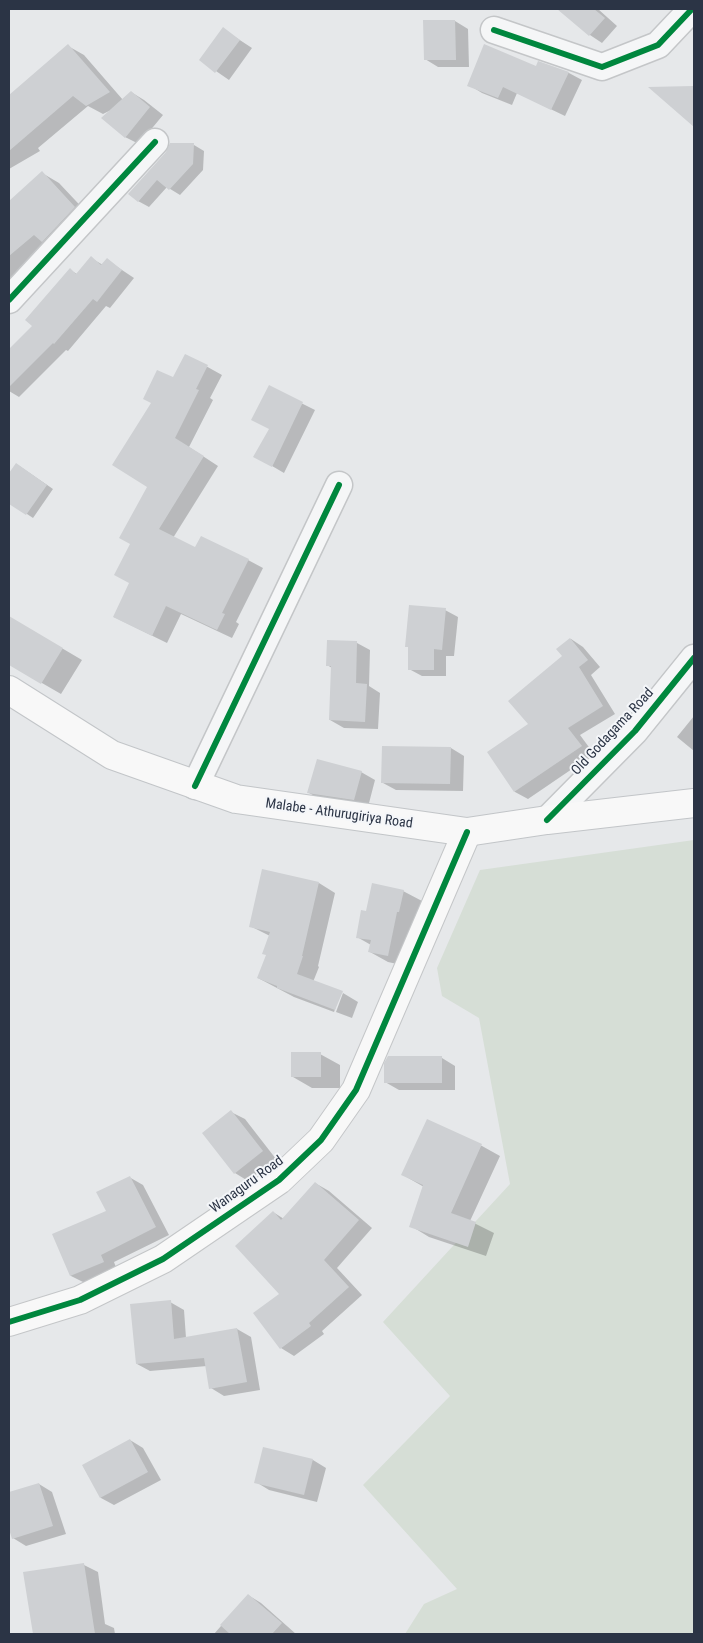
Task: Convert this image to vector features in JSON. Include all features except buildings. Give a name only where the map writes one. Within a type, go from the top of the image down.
[{"type":"main road","name":"Malabe - Athurugiriya Road","points":[[9,690],[112,755],[236,799],[467,832],[547,820],[694,803]]},
{"type":"main road","name":"Wanaguru Road","points":[[9,1322],[80,1300],[164,1259],[279,1180],[321,1140],[356,1090],[467,832]]},
{"type":"street","points":[[494,30],[602,67],[658,45],[692,9]]},
{"type":"street","points":[[9,300],[155,142]]},
{"type":"street","points":[[195,786],[339,485]]},
{"type":"street","name":"Old Godagama Road","points":[[547,820],[635,731],[694,658]]},
{"type":"shaded area","points":[[694,840],[694,1634],[405,1634],[424,1604],[457,1589],[363,1485],[450,1396],[383,1322],[510,1184],[479,1018],[442,996],[437,968],[480,870]]},
{"type":"cycle path","points":[[494,30],[602,67],[658,45],[692,9]]},
{"type":"cycle path","points":[[9,300],[155,142]]},
{"type":"cycle path","points":[[195,786],[339,485]]},
{"type":"cycle path","points":[[547,820],[635,731],[694,658]]},
{"type":"cycle path","points":[[9,1322],[80,1300],[163,1259],[279,1180],[321,1140],[356,1090],[467,832]]}]
